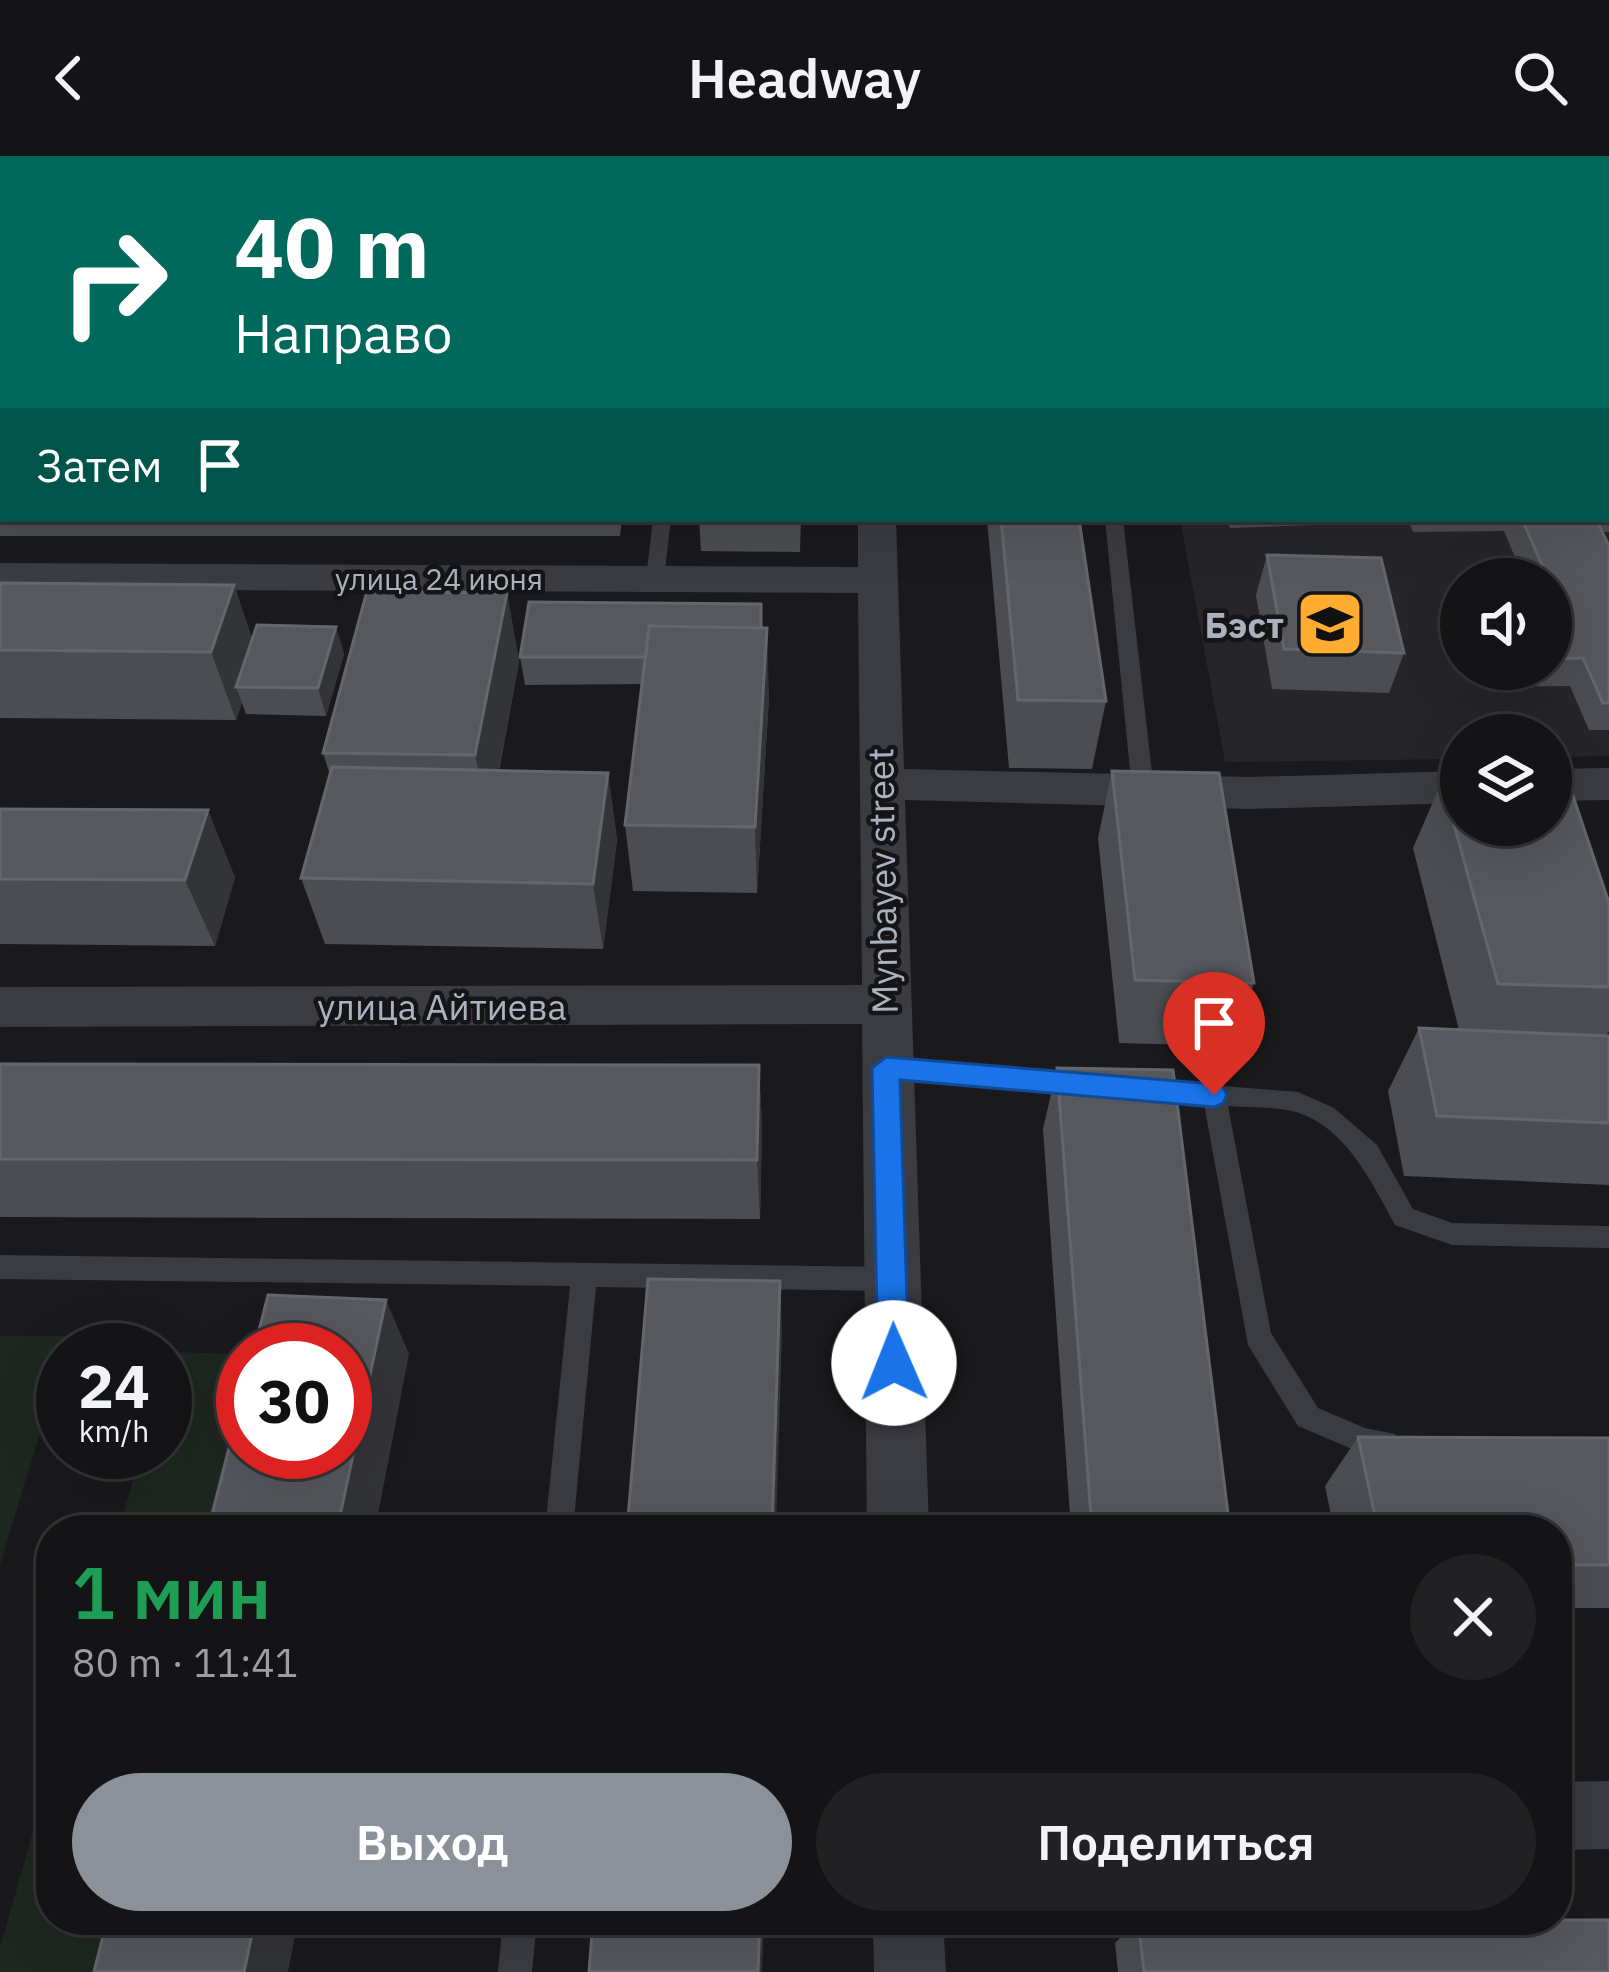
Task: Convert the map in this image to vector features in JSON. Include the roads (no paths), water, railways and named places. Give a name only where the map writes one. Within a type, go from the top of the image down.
[{"type":"street","name":"Mynbayev street","points":[[877,522],[898,1515]]},
{"type":"street","name":"улица 24 июня","points":[[0,576],[878,580]]},
{"type":"street","points":[[880,784],[1249,793],[1440,788]]},
{"type":"street","points":[[1572,785],[1609,784]]},
{"type":"street","name":"улица Айтиева","points":[[0,1007],[885,1004]]},
{"type":"street","points":[[1572,1816],[1609,1815]]},
{"type":"street","points":[[909,1935],[910,1972]]},
{"type":"lane","points":[[656,578],[662,522]]},
{"type":"lane","points":[[1114,522],[1143,790]]},
{"type":"lane","points":[[886,1068],[1298,1102],[1325,1115],[1368,1152],[1404,1217],[1452,1234],[1609,1237]]},
{"type":"lane","points":[[1214,1095],[1258,1336],[1308,1417],[1364,1441],[1412,1445]]},
{"type":"lane","points":[[0,1267],[892,1280]]},
{"type":"lane","points":[[560,1515],[584,1275]]},
{"type":"lane","points":[[515,1972],[519,1935]]},
{"type":"place","name":"Бэст","points":[[1330,624]]}]
